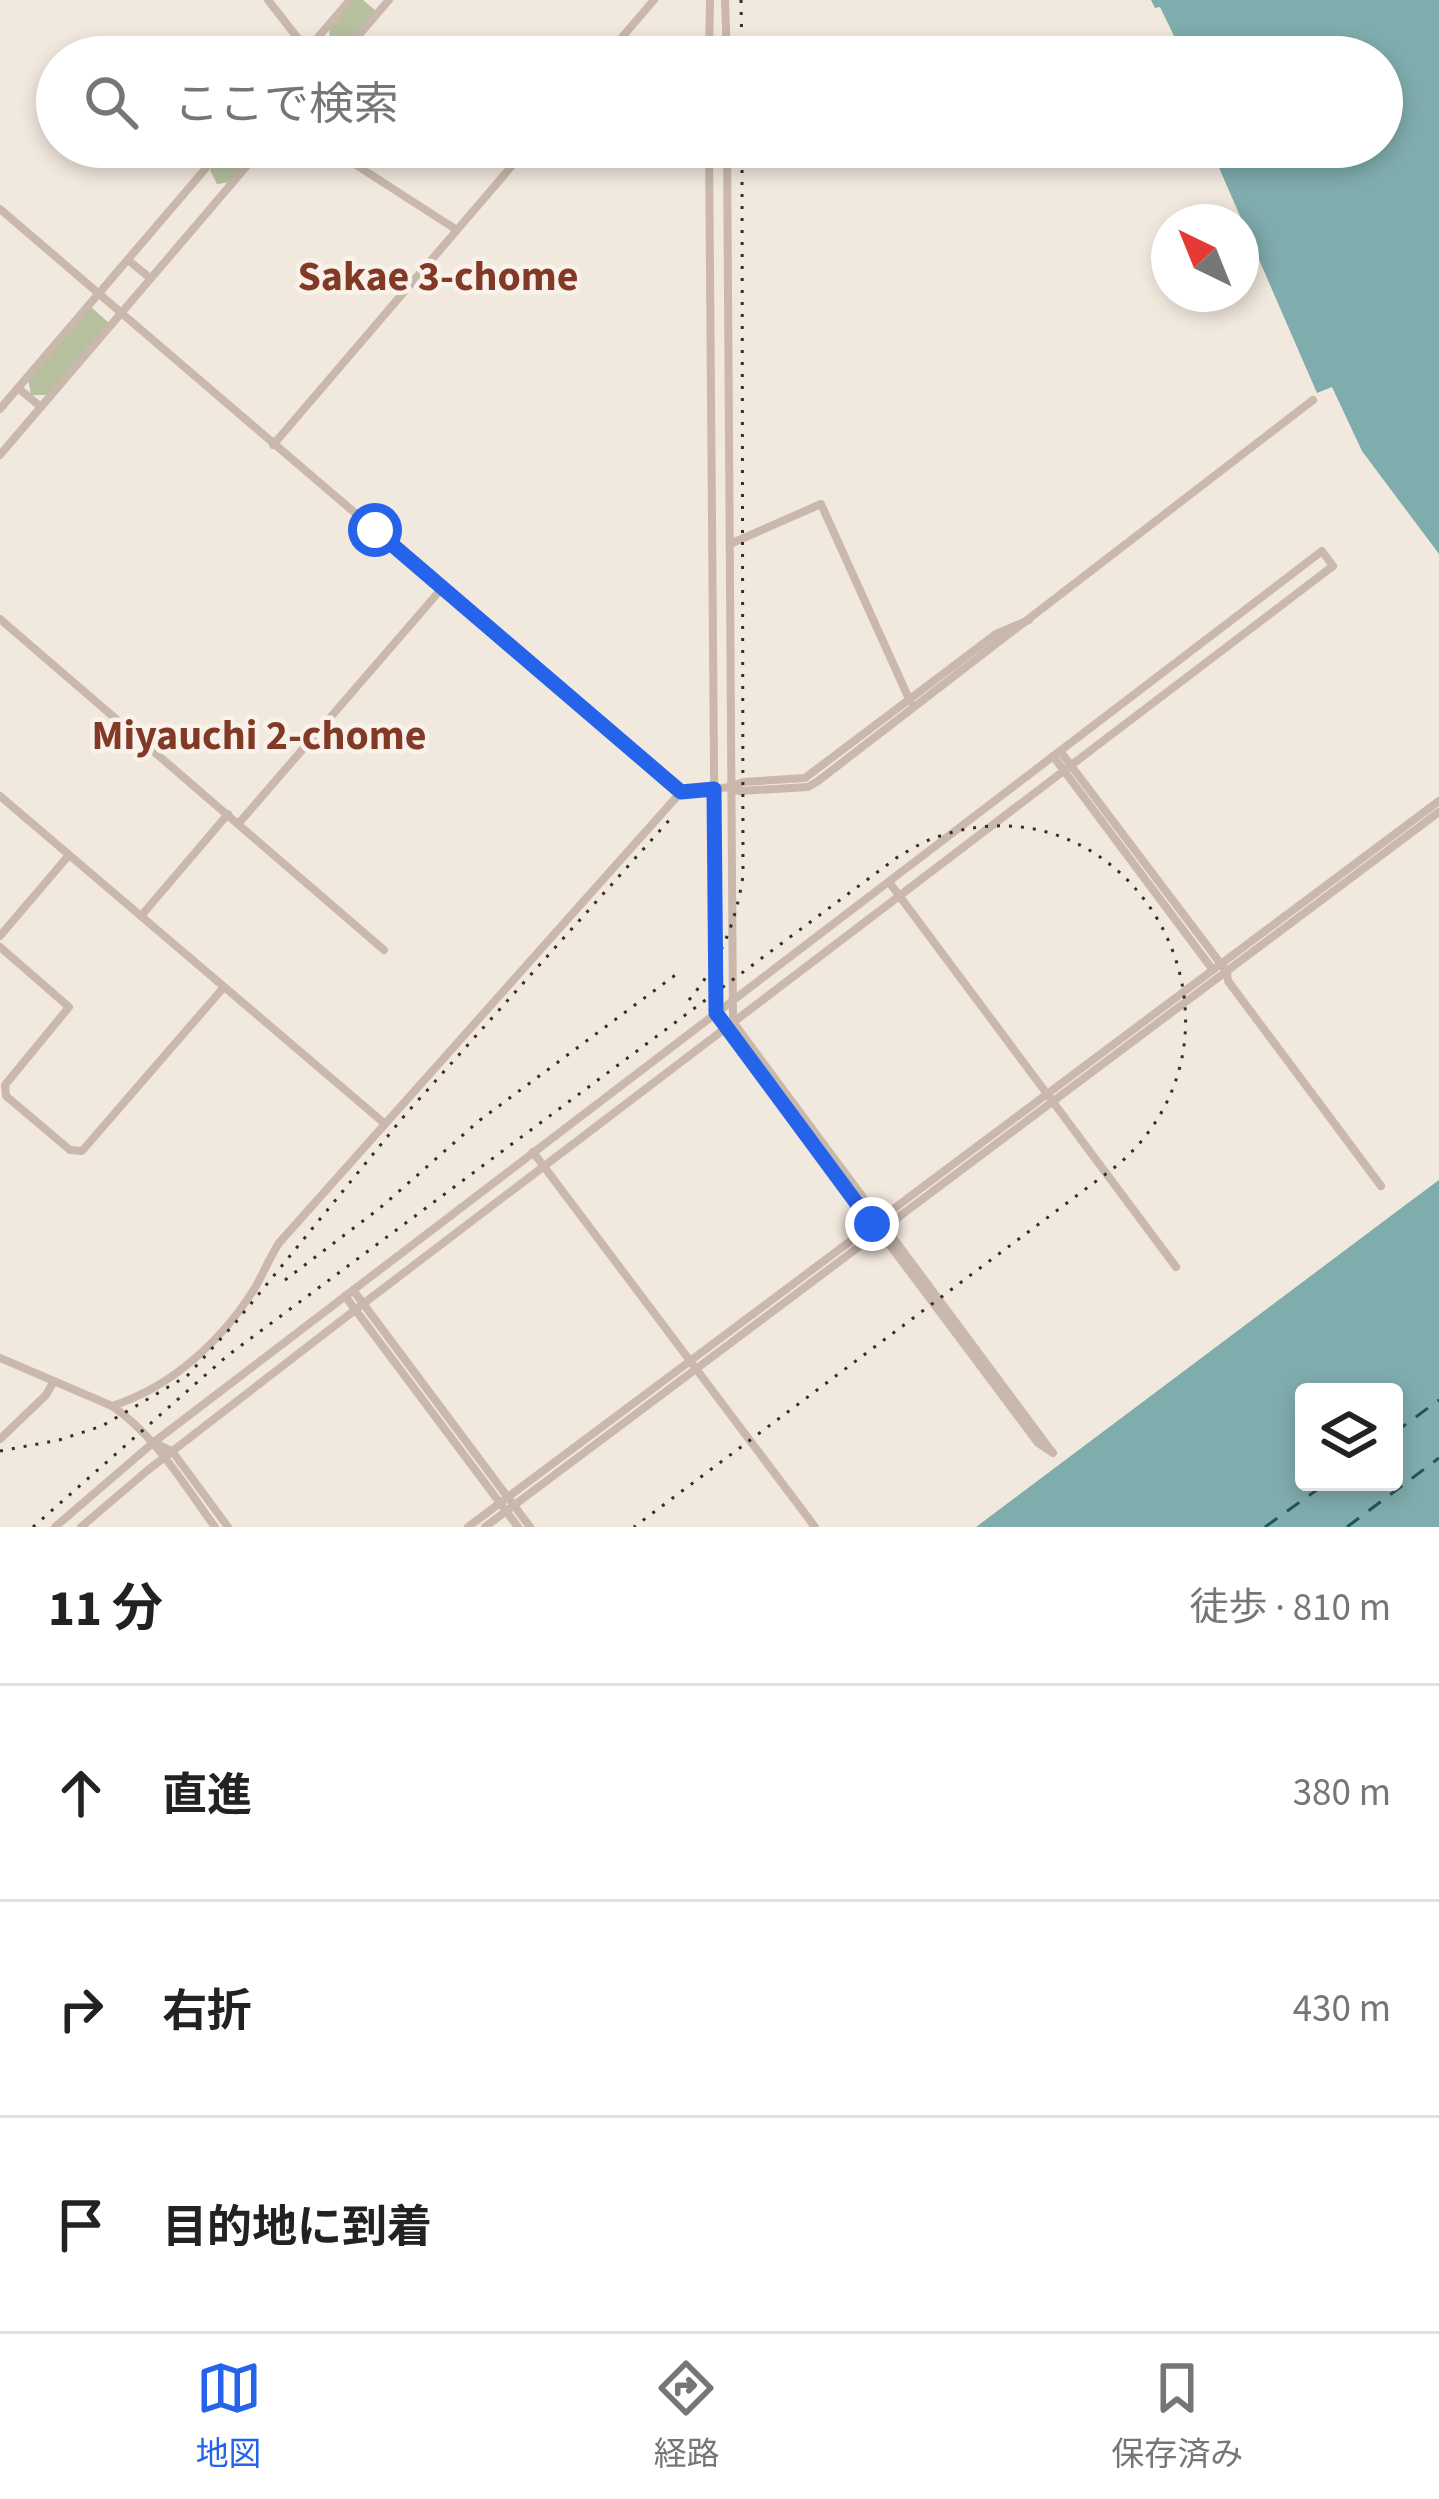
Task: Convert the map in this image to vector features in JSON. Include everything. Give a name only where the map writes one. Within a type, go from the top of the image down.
[{"type":"street","points":[[268,0],[292,36]]},
{"type":"street","points":[[319,36],[350,0]]},
{"type":"street","points":[[358,36],[389,0]]},
{"type":"street","points":[[623,36],[654,0]]},
{"type":"street","points":[[709,36],[710,0]]},
{"type":"street","points":[[725,0],[726,36]]},
{"type":"street","points":[[0,409],[206,168]]},
{"type":"street","points":[[0,455],[245,168]]},
{"type":"street","points":[[361,168],[457,230]]},
{"type":"street","points":[[273,445],[510,168]]},
{"type":"street","points":[[709,168],[716,1013],[1038,1443],[1053,1453],[879,1225]]},
{"type":"street","points":[[727,168],[729,1025]]},
{"type":"street","points":[[0,209],[681,792]]},
{"type":"street","points":[[128,260],[150,278]]},
{"type":"street","points":[[712,348],[727,347]]},
{"type":"street","points":[[18,388],[41,407]]},
{"type":"street","points":[[112,1406],[155,1388],[196,1357],[252,1292],[279,1244],[681,792],[805,778],[1029,620],[1313,400]]},
{"type":"street","points":[[730,544],[821,504],[911,704]]},
{"type":"street","points":[[55,1527],[154,1442],[1322,551],[1333,566],[168,1454],[86,1526]]},
{"type":"street","points":[[239,824],[443,587]]},
{"type":"street","points":[[0,619],[384,950]]},
{"type":"street","points":[[1056,754],[1381,1186]]},
{"type":"street","points":[[0,796],[384,1123]]},
{"type":"street","points":[[1222,973],[1439,801]]},
{"type":"street","points":[[468,1527],[507,1504],[1439,812]]},
{"type":"street","points":[[141,916],[228,814]]},
{"type":"street","points":[[0,936],[69,855]]},
{"type":"street","points":[[889,882],[1175,1267]]},
{"type":"street","points":[[0,947],[69,1007],[5,1085],[6,1096],[70,1150],[82,1151],[224,987]]},
{"type":"street","points":[[533,1152],[815,1527]]},
{"type":"street","points":[[349,1293],[507,1504],[530,1527]]},
{"type":"street","points":[[0,1358],[112,1406],[168,1454],[229,1527]]},
{"type":"street","points":[[0,1439],[54,1382]]},
{"type":"street","points":[[168,1454],[215,1527]]},
{"type":"street","points":[[484,1527],[507,1504]]},
{"type":"street","points":[[507,1504],[518,1527]]},
{"type":"green space","points":[[353,0],[363,0],[376,11],[354,36],[330,36],[329,28]]},
{"type":"green space","points":[[242,168],[230,182],[217,184],[210,170]]},
{"type":"green space","points":[[91,307],[109,323],[47,395],[31,395],[28,379]]},
{"type":"water","points":[[1151,0],[1439,0],[1439,554],[1362,451],[1332,387],[1317,393],[1259,260],[1259,204],[1235,204],[1219,168],[1403,168],[1403,36],[1174,36],[1160,7],[1155,8]]},
{"type":"water","points":[[1439,1180],[1439,1527],[976,1527]]},
{"type":"ferry route","points":[[1403,1426],[1439,1400]]},
{"type":"ferry route","points":[[1347,1527],[1439,1458]]},
{"type":"ferry route","points":[[1265,1527],[1315,1491]]},
{"type":"railway","points":[[741,0],[742,36]]},
{"type":"railway","points":[[689,1000],[725,942],[743,876],[742,168]]},
{"type":"railway","points":[[0,1451],[102,1426],[187,1376],[405,1115],[673,816]]},
{"type":"railway","points":[[33,1527],[227,1356],[899,856],[940,836],[1010,826],[1071,841],[1123,875],[1160,924],[1182,983],[1184,1046],[1164,1108],[1119,1164],[634,1527]]},
{"type":"railway","points":[[285,1280],[380,1208],[480,1120],[678,973]]},
{"type":"district","name":"Sakae 3-chome","points":[[438,275]]},
{"type":"district","name":"Miyauchi 2-chome","points":[[259,734]]},
{"type":"route","points":[[375,530],[681,792],[714,789],[716,1013],[872,1224]]}]
